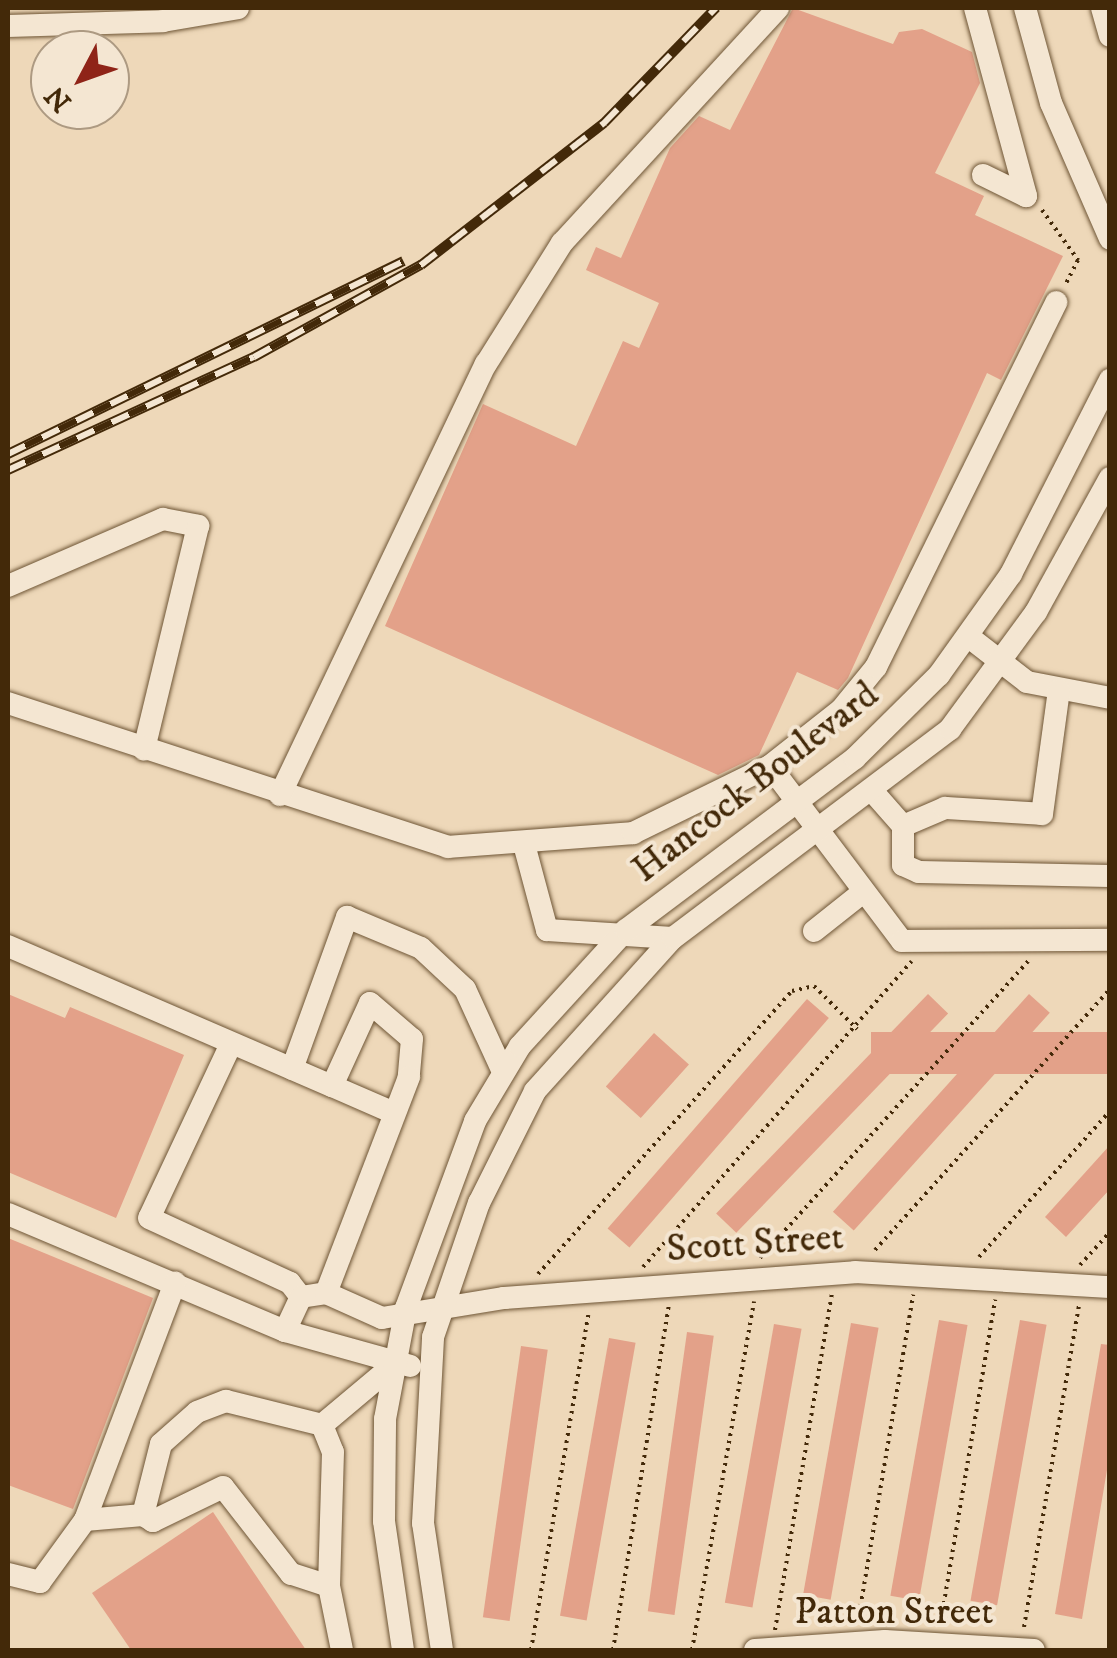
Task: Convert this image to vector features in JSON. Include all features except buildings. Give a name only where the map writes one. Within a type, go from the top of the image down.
[{"type":"street","points":[[8,26],[163,21],[238,8]]},
{"type":"street","points":[[280,795],[486,364],[543,273],[620,189],[642,150],[778,8]]},
{"type":"street","points":[[974,8],[1026,196]]},
{"type":"street","points":[[1025,8],[1051,103],[1110,238]]},
{"type":"street","points":[[1102,8],[1110,36]]},
{"type":"street","points":[[983,175],[1026,196]]},
{"type":"street","points":[[8,703],[448,847],[525,848],[632,833],[770,766],[841,710],[876,666],[1056,302]]},
{"type":"street","name":"Hancock Boulevard","points":[[402,1650],[384,1522],[396,1363],[406,1308],[450,1174],[503,1072],[626,930],[903,714],[969,637],[1110,380]]},
{"type":"street","name":"Hancock Boulevard","points":[[442,1650],[423,1523],[428,1369],[440,1307],[536,1091],[674,938],[874,793],[950,729],[1003,662],[1110,478]]},
{"type":"street","points":[[8,586],[163,519],[198,526],[144,750]]},
{"type":"street","points":[[969,637],[1026,682],[1110,698]]},
{"type":"street","points":[[903,826],[945,808],[1042,814],[1059,690]]},
{"type":"street","points":[[770,766],[793,803],[902,941],[1049,937],[1110,940]]},
{"type":"street","points":[[874,793],[903,826],[903,864],[920,872],[1110,876]]},
{"type":"street","points":[[525,848],[546,930],[626,930],[674,938]]},
{"type":"street","points":[[814,931],[863,892]]},
{"type":"street","points":[[292,1069],[347,917],[421,948],[465,989],[503,1072]]},
{"type":"street","points":[[8,946],[394,1113]]},
{"type":"street","points":[[285,1331],[300,1298],[327,1287],[394,1113],[412,1038],[370,1003],[332,1086]]},
{"type":"street","points":[[231,1044],[149,1218],[290,1283],[300,1298]]},
{"type":"street","points":[[8,1214],[285,1331],[428,1369]]},
{"type":"street","name":"Scott Street","points":[[327,1287],[363,1315],[518,1297],[917,1270],[1110,1287]]},
{"type":"street","points":[[8,1574],[40,1582],[85,1520],[175,1283]]},
{"type":"street","points":[[322,1425],[396,1363]]},
{"type":"street","points":[[143,1515],[161,1444],[197,1412],[226,1401],[322,1425]]},
{"type":"street","points":[[322,1425],[333,1452],[329,1586],[342,1650]]},
{"type":"street","points":[[85,1520],[143,1515],[153,1521],[222,1487],[291,1574],[329,1586]]},
{"type":"street","name":"Patton Street","points":[[763,1650],[854,1642],[938,1642],[1027,1650]]},
{"type":"path","points":[[1026,196],[1060,224],[1078,260],[1056,302]]},
{"type":"path","points":[[692,1650],[749,1280],[1049,937]]},
{"type":"path","points":[[623,1289],[898,985],[900,971],[938,940]]},
{"type":"path","points":[[518,1297],[792,991],[814,986],[857,1029]]},
{"type":"path","points":[[763,1650],[846,1273],[1110,989]]},
{"type":"path","points":[[966,1272],[1110,1110]]},
{"type":"path","points":[[1027,1650],[1075,1281],[1110,1232]]},
{"type":"path","points":[[854,1642],[917,1270]]},
{"type":"path","points":[[938,1642],[1000,1276]]},
{"type":"path","points":[[613,1650],[672,1285]]},
{"type":"path","points":[[531,1650],[592,1291]]},
{"type":"railway","points":[[8,470],[254,357],[421,265],[604,123],[716,8]]},
{"type":"railway","points":[[8,454],[403,261]]}]
